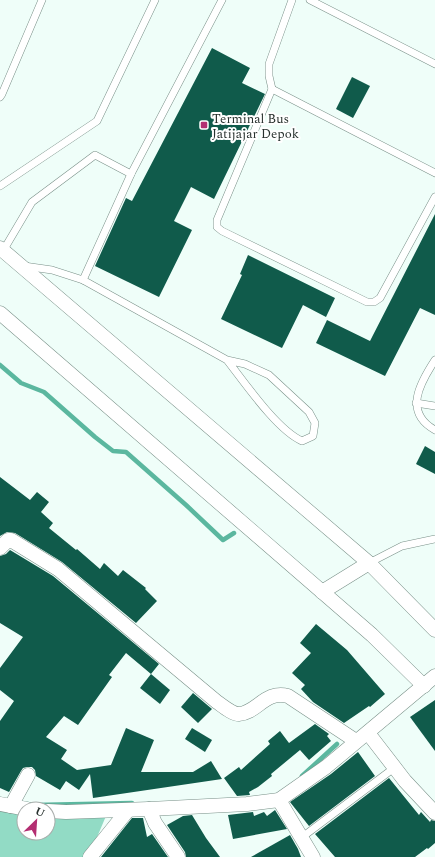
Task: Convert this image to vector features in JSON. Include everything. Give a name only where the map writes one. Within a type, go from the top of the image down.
[{"type":"street","points":[[2,249],[369,563],[435,630]]},
{"type":"street","points":[[0,313],[372,635],[424,686]]},
{"type":"street","points":[[0,548],[8,540],[11,540],[58,569],[217,702],[230,711],[239,714],[246,712],[274,695],[281,694],[288,696],[356,741]]},
{"type":"street","points":[[322,592],[369,563]]},
{"type":"street","points":[[56,811],[128,810],[247,804],[279,800],[326,768],[356,741],[368,733],[435,676]]},
{"type":"street","points":[[368,733],[394,768],[435,813]]},
{"type":"street","points":[[10,802],[28,775]]},
{"type":"street","points":[[279,800],[312,857]]},
{"type":"street","points":[[149,809],[155,823],[178,857]]},
{"type":"street","points":[[90,857],[128,810]]},
{"type":"lane","points":[[0,97],[42,0]]},
{"type":"lane","points":[[0,186],[97,121],[155,0]]},
{"type":"lane","points":[[83,280],[131,174],[222,0]]},
{"type":"lane","points":[[292,0],[270,64],[269,76],[272,89],[217,220],[217,227],[222,231],[367,302],[374,302],[380,298],[435,197]]},
{"type":"lane","points":[[310,0],[435,64]]},
{"type":"lane","points":[[272,89],[435,172]]},
{"type":"lane","points":[[2,249],[32,202],[95,155],[131,174]]},
{"type":"lane","points":[[20,265],[52,270],[83,280],[227,360],[245,364],[270,376],[309,412],[315,423],[313,436],[302,441],[293,437],[260,402],[227,360]]},
{"type":"lane","points":[[435,360],[422,380],[416,403],[419,415],[426,425],[435,430]]},
{"type":"lane","points":[[416,403],[435,406]]},
{"type":"lane","points":[[369,563],[402,546],[435,539]]},
{"type":"lane","points":[[301,838],[394,768]]},
{"type":"green space","points":[[0,809],[16,814],[16,841],[56,841],[56,818],[106,816],[95,842],[84,857],[0,857]]},
{"type":"building","points":[[212,48],[250,68],[242,83],[265,94],[214,199],[191,187],[174,221],[192,230],[159,297],[95,266],[126,198],[132,201]]},
{"type":"building","points":[[352,77],[370,86],[353,118],[336,109]]},
{"type":"building","points":[[435,214],[435,315],[420,308],[385,376],[316,343],[327,320],[370,341]]},
{"type":"building","points":[[248,255],[335,298],[326,317],[303,305],[282,348],[221,319],[242,275],[240,274]]},
{"type":"building","points":[[425,446],[435,452],[435,474],[416,464]]},
{"type":"building","points":[[0,477],[30,500],[37,492],[49,502],[41,512],[53,523],[49,528],[100,569],[104,563],[118,576],[123,570],[146,588],[145,589],[157,601],[136,623],[62,562],[15,533],[7,532],[0,536]]},
{"type":"building","points":[[10,550],[53,576],[159,664],[151,674],[126,653],[109,675],[112,677],[78,725],[64,716],[46,737],[67,750],[61,759],[77,770],[111,765],[126,728],[154,740],[141,772],[193,772],[211,761],[222,779],[93,798],[90,774],[79,790],[66,781],[60,790],[36,776],[35,770],[32,767],[27,767],[23,768],[9,792],[0,788],[0,721],[14,701],[0,690],[0,668],[23,637],[0,623],[0,556],[6,554]]},
{"type":"building","points":[[316,624],[347,650],[385,694],[370,707],[369,706],[344,723],[313,702],[301,689],[305,685],[292,673],[311,653],[300,643]]},
{"type":"building","points":[[151,674],[170,690],[160,704],[140,688]]},
{"type":"building","points":[[193,693],[212,709],[198,723],[181,707]]},
{"type":"building","points":[[435,700],[435,751],[410,717]]},
{"type":"building","points":[[315,724],[329,734],[327,736],[331,741],[309,760],[300,750],[271,774],[272,776],[249,792],[250,795],[237,796],[224,778],[239,767],[241,770],[270,744],[268,741],[280,731],[289,743]]},
{"type":"building","points":[[192,728],[212,740],[205,752],[185,739]]},
{"type":"building","points":[[358,752],[375,776],[309,826],[290,802],[331,774]]},
{"type":"building","points":[[389,778],[419,815],[421,812],[430,822],[431,820],[435,821],[435,843],[415,857],[335,857],[315,834]]},
{"type":"building","points":[[275,810],[287,829],[233,839],[228,815],[253,812],[254,816],[264,812],[267,816]]},
{"type":"building","points":[[192,815],[220,857],[186,857],[185,852],[167,825],[183,816]]},
{"type":"building","points":[[132,818],[143,818],[147,837],[152,834],[168,857],[101,857]]},
{"type":"building","points":[[290,835],[301,857],[251,857]]},
{"type":"waterway","points":[[0,365],[21,383],[44,392],[113,451],[126,452],[223,540],[234,533]]},
{"type":"waterway","points":[[302,776],[337,744]]},
{"type":"waterway","points":[[56,805],[132,803]]},
{"type":"place","name":"Terminal Bus Jatijajar Depok","points":[[204,125]]}]
